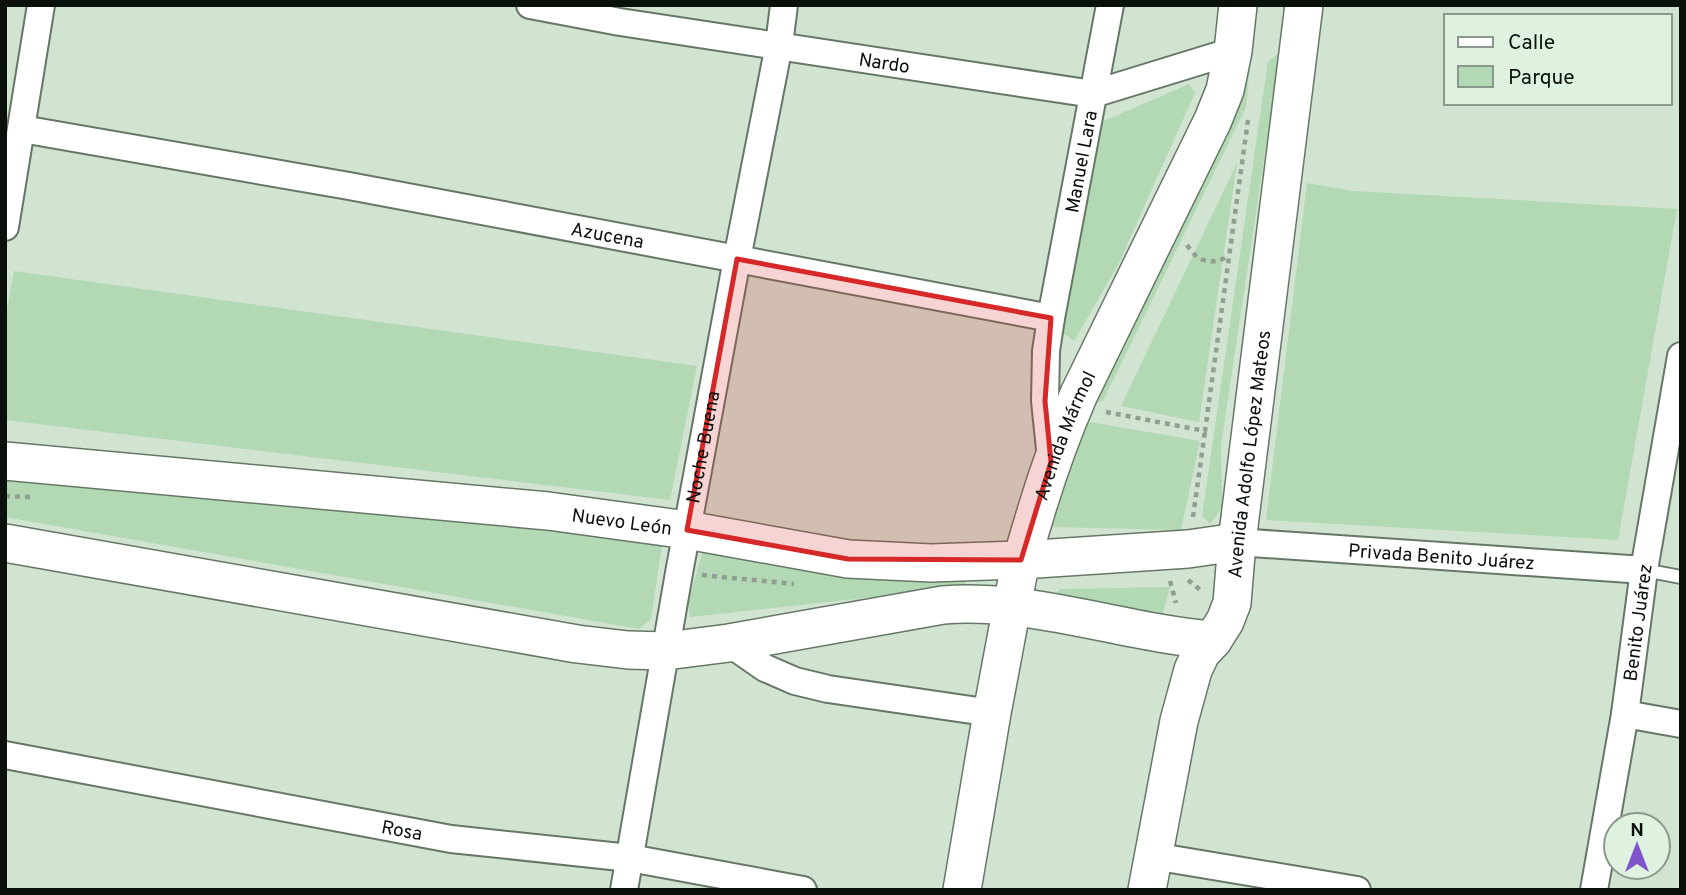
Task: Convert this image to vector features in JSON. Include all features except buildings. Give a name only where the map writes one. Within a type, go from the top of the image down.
[{"type":"street","points":[[5,228],[22,129],[18,81],[41,5]]},
{"type":"street","name":"Nardo","points":[[530,5],[620,22],[1093,94],[1233,51]]},
{"type":"street","name":"Noche Buena","points":[[624,890],[687,530],[779,46],[784,5]]},
{"type":"street","name":"Manuel Lara","points":[[1051,318],[1110,5]]},
{"type":"street","name":"Avenida Mármol","points":[[962,890],[1021,560],[1051,462],[1079,394],[1213,120],[1224,90],[1233,51],[1238,5]]},
{"type":"street","name":"Avenida Adolfo López Mateos","points":[[1150,873],[1185,696],[1201,653],[1213,640],[1232,604],[1237,542],[1304,5]]},
{"type":"street","name":"Azucena","points":[[22,129],[349,186],[1051,318]]},
{"type":"street","points":[[1051,318],[1046,351],[1045,401],[1051,462]]},
{"type":"street","name":"Benito Juárez","points":[[1594,890],[1625,713],[1644,570],[1681,356]]},
{"type":"street","name":"Nuevo León","points":[[5,461],[548,511],[687,530],[848,559],[931,563],[1021,560],[1188,549],[1237,542]]},
{"type":"street","name":"Privada Benito Juárez","points":[[1237,542],[1644,570]]},
{"type":"street","points":[[5,543],[577,645],[628,650],[666,651],[729,643],[943,605],[987,604],[1012,606],[1178,637],[1213,640]]},
{"type":"street","points":[[729,643],[765,668],[795,681],[828,690],[992,713]]},
{"type":"street","points":[[1625,713],[1681,724]]},
{"type":"street","name":"Rosa","points":[[5,755],[451,839],[630,858],[803,890]]},
{"type":"street","points":[[1150,873],[1357,890]]},
{"type":"lane","points":[[1644,570],[1681,577]]},
{"type":"path","points":[[1191,529],[1249,118],[1238,141]]},
{"type":"path","points":[[1182,257],[1187,245],[1194,255],[1202,260],[1212,261],[1229,256]]},
{"type":"path","points":[[1112,400],[1106,412],[1205,431]]},
{"type":"path","points":[[5,496],[19,498]]},
{"type":"highlighted area","points":[[737,259],[1051,318],[1045,401],[1051,462],[1021,560],[848,559],[687,530]]},
{"type":"green space","points":[[1280,53],[1221,445],[1222,508],[1210,524],[1202,516],[1268,61]]},
{"type":"green space","points":[[1250,65],[1246,107],[1103,401],[1087,406],[1242,67]]},
{"type":"green space","points":[[1189,84],[1195,93],[1118,265],[1074,341],[1062,332],[1097,124]]},
{"type":"green space","points":[[1237,163],[1199,422],[1121,406]]},
{"type":"green space","points":[[1307,183],[1353,191],[1677,209],[1618,540],[1266,520]]},
{"type":"green space","points":[[14,271],[697,366],[670,500],[5,420],[5,320]]},
{"type":"green space","points":[[1084,421],[1200,441],[1181,530],[1054,527],[1044,515]]},
{"type":"green space","points":[[5,463],[664,531],[651,619],[639,629],[5,517]]},
{"type":"green space","points":[[705,543],[967,570],[965,587],[690,617],[688,603]]},
{"type":"green space","points":[[1170,587],[1162,616],[1048,599],[1061,589]]}]
